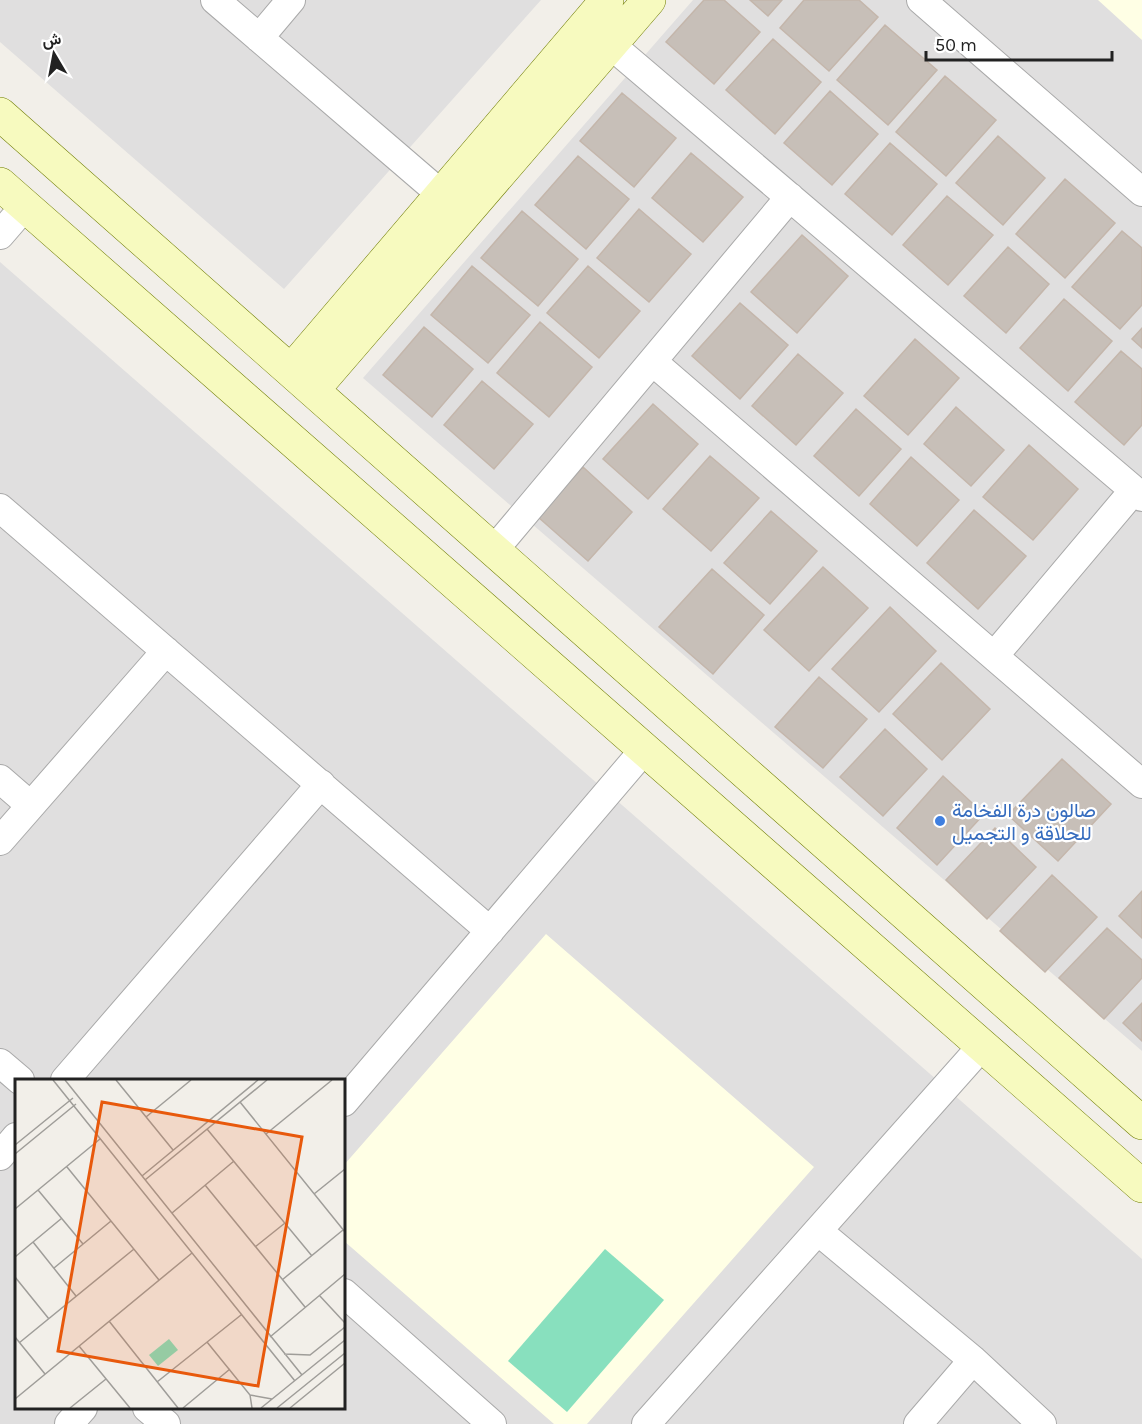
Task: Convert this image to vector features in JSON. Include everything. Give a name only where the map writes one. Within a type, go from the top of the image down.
[{"type":"street","points":[[215,0],[442,195]]},
{"type":"street","points":[[259,38],[291,0]]},
{"type":"street","points":[[302,381],[442,195],[607,0]]},
{"type":"street","points":[[302,381],[611,45],[649,0]]},
{"type":"street","points":[[938,5],[1142,192]]},
{"type":"street","points":[[611,45],[1138,493],[994,656]]},
{"type":"street","points":[[0,114],[1142,1123]]},
{"type":"street","points":[[0,184],[1142,1186]]},
{"type":"street","points":[[494,550],[790,197]]},
{"type":"street","points":[[0,236],[25,206]]},
{"type":"street","points":[[653,362],[1142,784]]},
{"type":"street","points":[[0,508],[490,931]]},
{"type":"street","points":[[0,841],[166,651]]},
{"type":"street","points":[[345,1101],[644,750]]},
{"type":"street","points":[[0,779],[30,805]]},
{"type":"street","points":[[66,1079],[321,784]]},
{"type":"street","points":[[646,1424],[982,1046]]},
{"type":"street","points":[[0,1063],[19,1079]]},
{"type":"street","points":[[0,1156],[15,1138]]},
{"type":"street","points":[[818,1231],[973,1360],[1042,1424]]},
{"type":"street","points":[[345,1294],[492,1424]]},
{"type":"street","points":[[918,1424],[973,1360]]},
{"type":"street","points":[[69,1424],[81,1409]]},
{"type":"street","points":[[149,1409],[166,1424]]},
{"type":"shaded area","points":[[0,0],[541,0],[284,289],[0,42]]},
{"type":"shaded area","points":[[693,0],[1142,0],[1142,1051],[363,378]]},
{"type":"shaded area","points":[[1098,0],[1142,0],[1142,40]]},
{"type":"shaded area","points":[[0,262],[1142,1259],[1142,1424],[0,1424]]},
{"type":"shaded area","points":[[546,934],[814,1167],[587,1424],[554,1424],[345,1242],[345,1164]]},
{"type":"green space","points":[[605,1249],[664,1300],[567,1412],[508,1361]]},
{"type":"building","points":[[704,0],[724,0],[760,32],[714,84],[666,42]]},
{"type":"building","points":[[750,0],[782,0],[768,16]]},
{"type":"building","points":[[804,0],[859,0],[878,17],[829,71],[780,28]]},
{"type":"building","points":[[885,25],[937,70],[888,125],[837,80]]},
{"type":"building","points":[[773,39],[821,82],[775,134],[726,90]]},
{"type":"building","points":[[945,76],[996,120],[946,176],[896,132]]},
{"type":"building","points":[[830,91],[878,134],[832,185],[784,143]]},
{"type":"building","points":[[622,93],[676,138],[634,187],[580,141]]},
{"type":"building","points":[[998,136],[1045,178],[1003,225],[956,183]]},
{"type":"building","points":[[890,143],[937,184],[892,235],[845,194]]},
{"type":"building","points":[[691,153],[743,197],[703,242],[652,198]]},
{"type":"building","points":[[578,156],[629,199],[586,249],[535,205]]},
{"type":"building","points":[[1065,179],[1115,223],[1065,278],[1016,234]]},
{"type":"building","points":[[947,196],[993,235],[948,285],[903,245]]},
{"type":"building","points":[[639,209],[691,254],[649,302],[597,258]]},
{"type":"building","points":[[522,211],[578,259],[538,306],[481,258]]},
{"type":"building","points":[[1122,231],[1142,248],[1142,305],[1120,329],[1072,287]]},
{"type":"building","points":[[802,235],[848,276],[797,333],[751,292]]},
{"type":"building","points":[[1008,247],[1049,284],[1006,333],[964,296]]},
{"type":"building","points":[[472,266],[530,315],[488,363],[431,315]]},
{"type":"building","points":[[588,266],[640,311],[599,358],[547,313]]},
{"type":"building","points":[[1064,299],[1112,341],[1068,391],[1020,348]]},
{"type":"building","points":[[740,303],[788,345],[740,399],[692,356]]},
{"type":"building","points":[[540,322],[592,367],[549,417],[497,373]]},
{"type":"building","points":[[424,327],[473,369],[432,417],[383,375]]},
{"type":"building","points":[[1142,328],[1142,348],[1132,339]]},
{"type":"building","points":[[915,339],[959,378],[908,435],[864,396]]},
{"type":"building","points":[[1121,351],[1142,369],[1142,425],[1124,445],[1075,402]]},
{"type":"building","points":[[798,354],[843,393],[796,445],[752,406]]},
{"type":"building","points":[[482,381],[533,424],[494,469],[444,425]]},
{"type":"building","points":[[653,404],[698,444],[648,499],[603,459]]},
{"type":"building","points":[[956,407],[1004,450],[971,486],[924,444]]},
{"type":"building","points":[[856,409],[901,449],[859,496],[814,456]]},
{"type":"building","points":[[1029,445],[1078,489],[1033,540],[983,497]]},
{"type":"building","points":[[710,456],[759,498],[711,551],[663,509]]},
{"type":"building","points":[[911,457],[959,500],[917,546],[870,504]]},
{"type":"building","points":[[583,467],[632,512],[588,561],[538,517]]},
{"type":"building","points":[[974,510],[1026,556],[978,609],[927,563]]},
{"type":"building","points":[[771,511],[817,551],[770,604],[724,563]]},
{"type":"building","points":[[823,567],[868,608],[809,671],[764,630]]},
{"type":"building","points":[[712,569],[764,615],[713,674],[659,627]]},
{"type":"building","points":[[890,607],[936,651],[879,712],[832,669]]},
{"type":"building","points":[[941,663],[990,709],[942,760],[893,714]]},
{"type":"building","points":[[819,677],[867,719],[823,768],[775,727]]},
{"type":"building","points":[[885,729],[927,769],[883,816],[840,777]]},
{"type":"building","points":[[1062,759],[1111,804],[1058,861],[1008,815]]},
{"type":"building","name":"صالون درة الفخامة للحلاقة و التجميل","points":[[943,776],[984,814],[937,865],[897,828]]},
{"type":"building","points":[[995,828],[1036,867],[987,919],[946,880]]},
{"type":"building","points":[[1052,875],[1097,917],[1045,972],[1000,931]]},
{"type":"building","points":[[1142,891],[1142,938],[1119,916]]},
{"type":"building","points":[[1107,928],[1142,960],[1142,978],[1104,1019],[1059,978]]},
{"type":"building","points":[[1142,1003],[1142,1041],[1123,1023]]},
{"type":"place","name":"صالون درة الفخامة للحلاقة و التجميل","points":[[940,821]]}]
